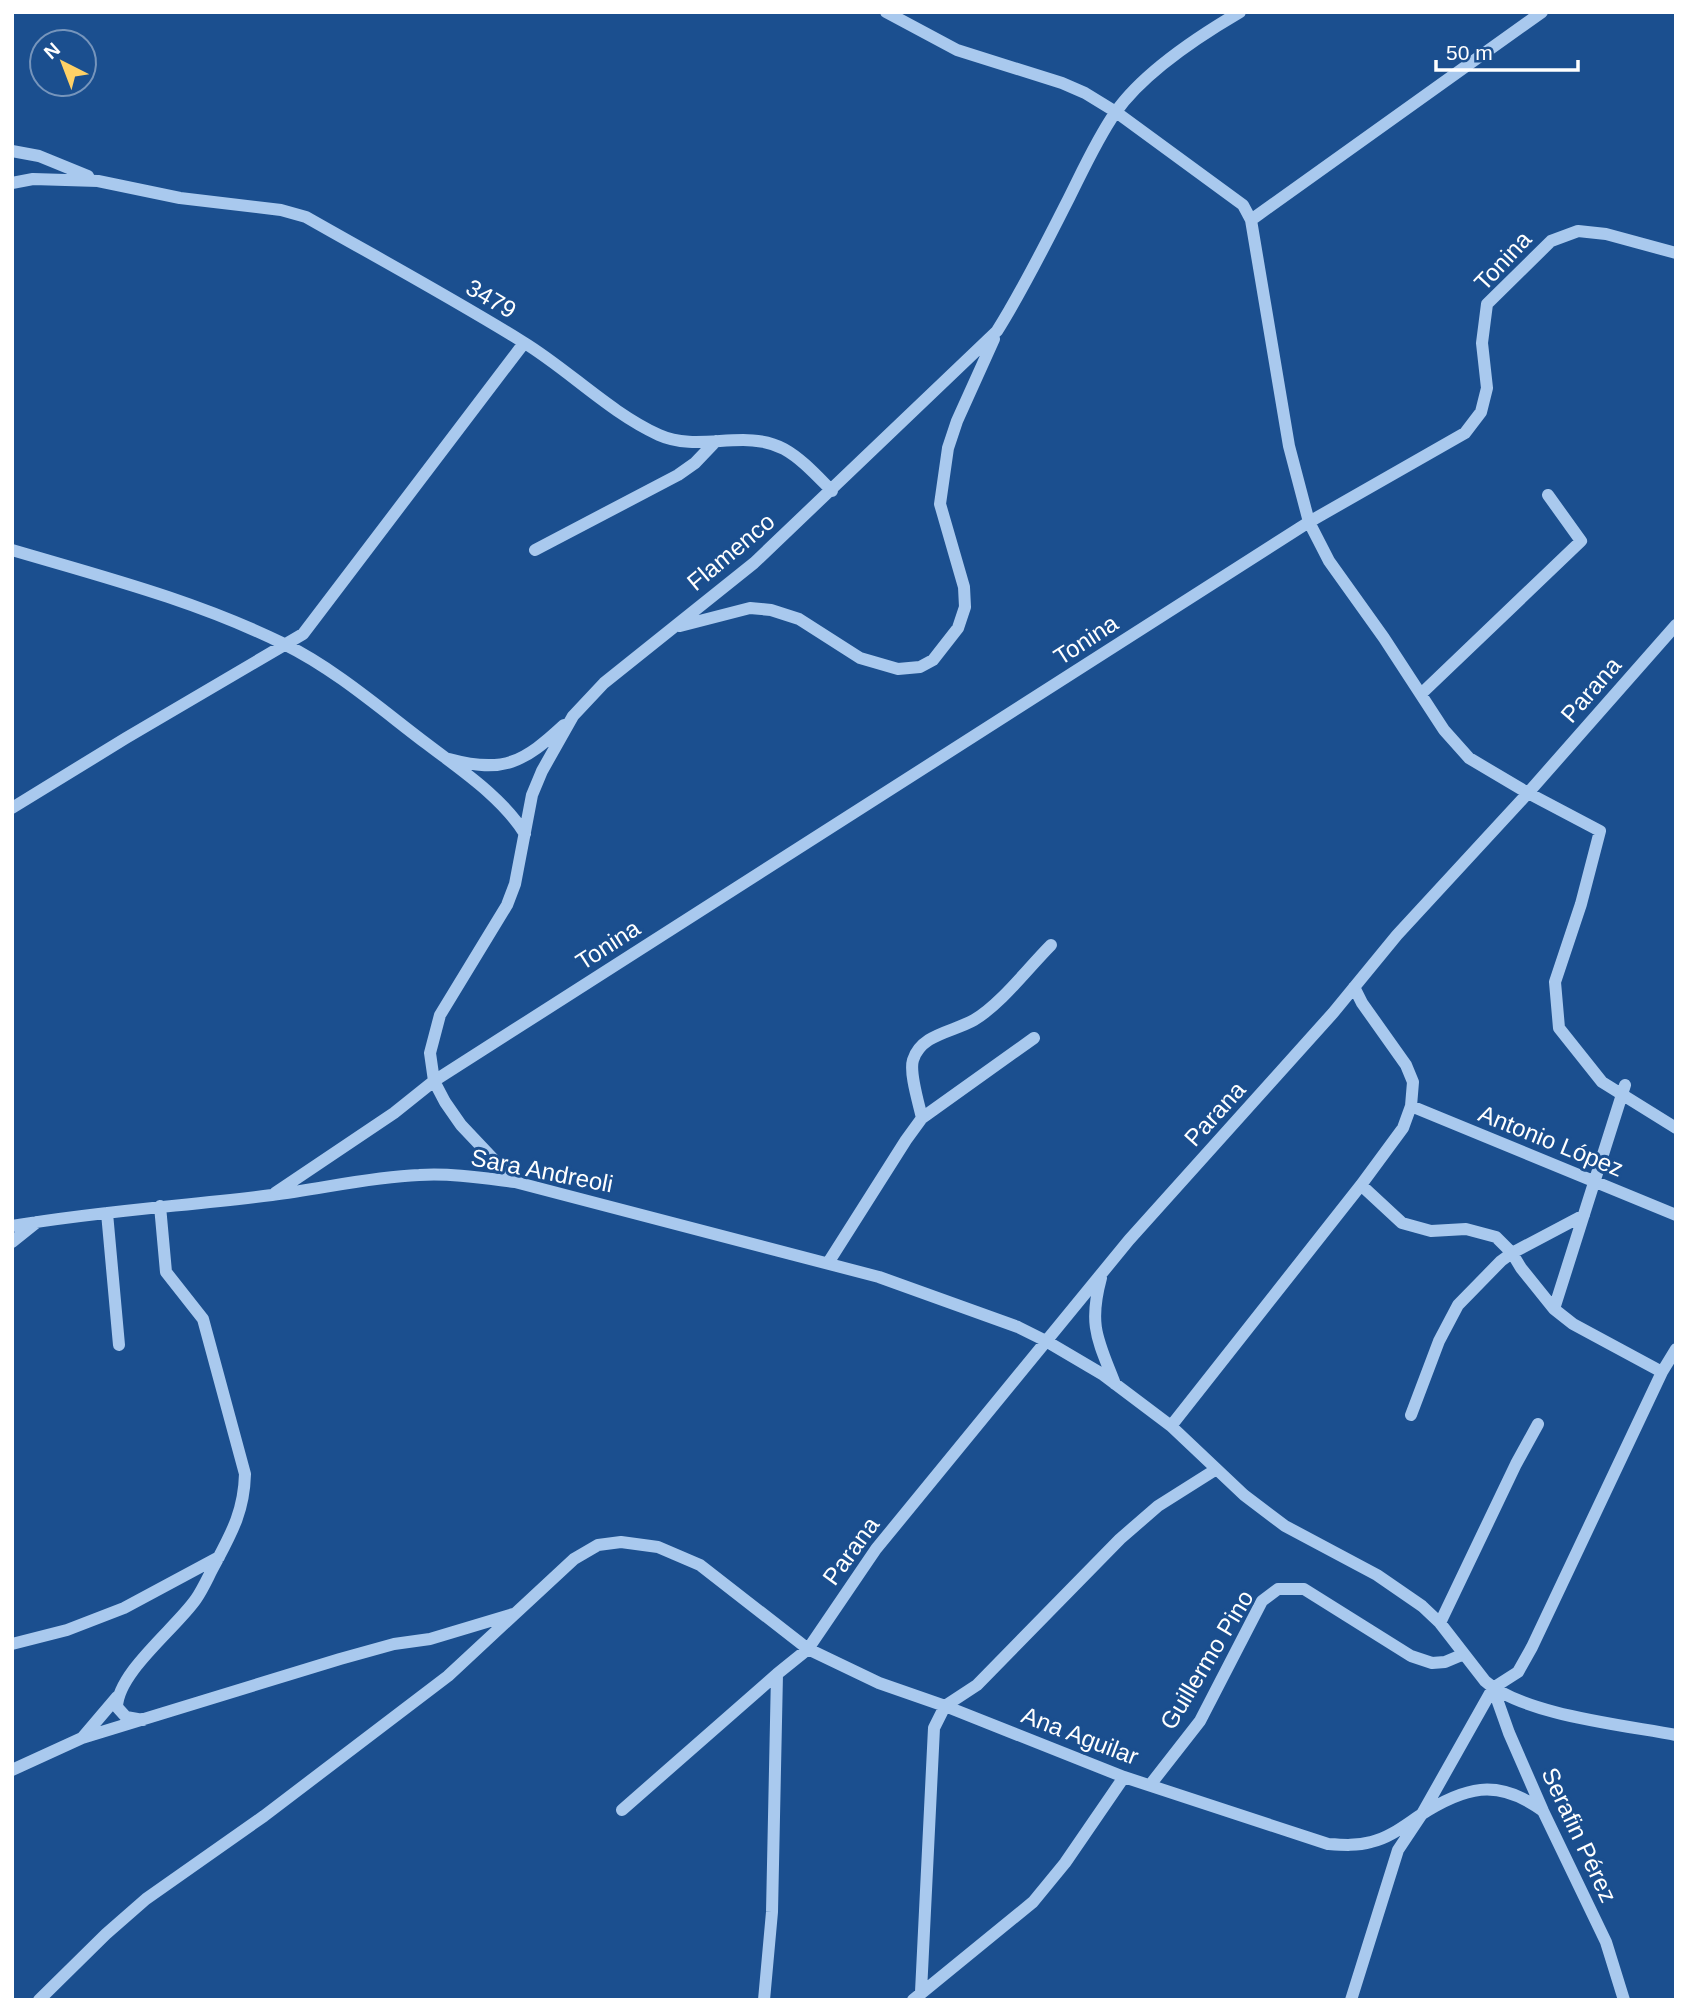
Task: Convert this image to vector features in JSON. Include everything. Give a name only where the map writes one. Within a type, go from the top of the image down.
[{"type":"street","points":[[886,12],[957,50],[1062,83],[1085,93],[1116,112],[1243,205],[1251,220],[1289,446],[1309,522],[1329,561],[1444,730],[1469,758],[1600,831],[1581,904],[1555,982],[1559,1028],[1602,1082],[1624,1090],[1676,1128]]},
{"type":"street","name":"Flamenco","points":[[515,1182],[461,1125],[434,1081],[430,1053],[440,1016],[507,905],[515,884],[532,795],[542,771],[573,716],[604,683],[754,563],[998,331],[1023,291],[1086,163],[1116,112],[1169,61],[1240,12]]},
{"type":"street","points":[[1251,220],[1542,12]]},
{"type":"street","name":"3479","points":[[12,150],[39,156],[105,182]]},
{"type":"street","name":"3479","points":[[12,183],[33,179],[105,182],[180,198],[281,209],[306,217],[524,343],[630,418],[661,436],[692,442],[763,441],[796,457],[832,491]]},
{"type":"street","name":"Tonina","points":[[272,1195],[394,1113],[434,1081],[1309,522],[1465,433],[1480,412],[1488,388],[1482,343],[1487,304],[1551,241],[1578,231],[1606,233],[1676,253]]},
{"type":"street","points":[[673,628],[750,608],[771,610],[799,619],[860,658],[898,669],[920,667],[933,660],[958,628],[965,607],[964,587],[940,503],[948,448],[957,421],[998,331]]},
{"type":"street","points":[[12,808],[138,730],[303,634],[524,343]]},
{"type":"street","points":[[535,550],[678,475],[695,463],[716,441]]},
{"type":"street","points":[[1421,694],[1581,541],[1548,495]]},
{"type":"street","points":[[12,550],[181,600],[285,644],[350,685],[446,758],[503,806],[525,834]]},
{"type":"street","name":"Parana","points":[[622,1810],[808,1649],[876,1549],[1102,1272],[1397,935],[1528,793],[1676,625]]},
{"type":"street","points":[[446,758],[474,766],[505,765],[536,751],[573,716]]},
{"type":"street","points":[[922,1118],[912,1062],[920,1046],[975,1019],[1051,945]]},
{"type":"street","points":[[1171,1426],[1403,1128],[1411,1106],[1413,1082],[1406,1065],[1362,1003],[1354,987]]},
{"type":"street","points":[[828,1263],[905,1140],[922,1118],[1034,1038]]},
{"type":"street","points":[[1553,1309],[1624,1090]]},
{"type":"street","name":"Antonio López","points":[[1411,1106],[1676,1214]]},
{"type":"street","name":"Sara Andreoli","points":[[12,1226],[160,1206],[272,1195],[377,1178],[421,1174],[458,1175],[515,1182],[879,1277],[1018,1327],[1102,1374],[1171,1426],[1244,1495],[1285,1526],[1377,1575],[1422,1606],[1440,1623],[1493,1688]]},
{"type":"street","points":[[1361,1185],[1402,1223],[1431,1231],[1466,1230],[1496,1237],[1512,1253],[1553,1309],[1573,1324],[1662,1372]]},
{"type":"street","points":[[82,1738],[117,1697],[126,1680],[197,1599],[235,1527],[244,1499],[245,1475],[203,1319],[166,1272],[160,1206]]},
{"type":"street","points":[[107,1213],[119,1345]]},
{"type":"street","points":[[1411,1415],[1439,1340],[1458,1305],[1512,1253],[1584,1215]]},
{"type":"street","points":[[12,1242],[37,1222]]},
{"type":"street","points":[[1102,1272],[1094,1304],[1096,1334],[1115,1385]]},
{"type":"street","points":[[1351,2000],[1398,1850],[1422,1814],[1493,1688],[1518,1672],[1532,1647],[1662,1372],[1676,1349]]},
{"type":"street","points":[[1440,1623],[1538,1424]]},
{"type":"street","points":[[917,1996],[934,1728],[945,1706],[976,1685],[1120,1539],[1158,1506],[1215,1469]]},
{"type":"street","name":"Ana Aguilar","points":[[516,1613],[575,1559],[598,1545],[621,1542],[658,1547],[700,1564],[808,1649],[879,1683],[945,1706],[1124,1777],[1328,1844],[1372,1842],[1392,1834],[1422,1814],[1469,1790],[1516,1793],[1543,1811]]},
{"type":"street","points":[[12,1644],[67,1630],[124,1608],[219,1557]]},
{"type":"street","name":"Guillermo Pino","points":[[1150,1785],[1200,1721],[1262,1601],[1278,1589],[1304,1589],[1411,1656],[1422,1660],[1444,1662],[1464,1654]]},
{"type":"street","points":[[12,1770],[82,1738],[340,1659],[394,1644],[430,1639],[516,1613]]},
{"type":"street","points":[[39,2000],[146,1899],[264,1816],[448,1676],[516,1613]]},
{"type":"street","points":[[764,2000],[772,1912],[777,1674]]},
{"type":"street","points":[[1493,1688],[1539,1709],[1676,1735]]},
{"type":"street","name":"Serafin Pérez","points":[[1493,1688],[1509,1733],[1543,1811],[1606,1942],[1624,1999]]},
{"type":"street","points":[[117,1697],[117,1707],[126,1717],[143,1720]]},
{"type":"street","points":[[917,1996],[1034,1902],[1065,1863],[1124,1777]]}]
